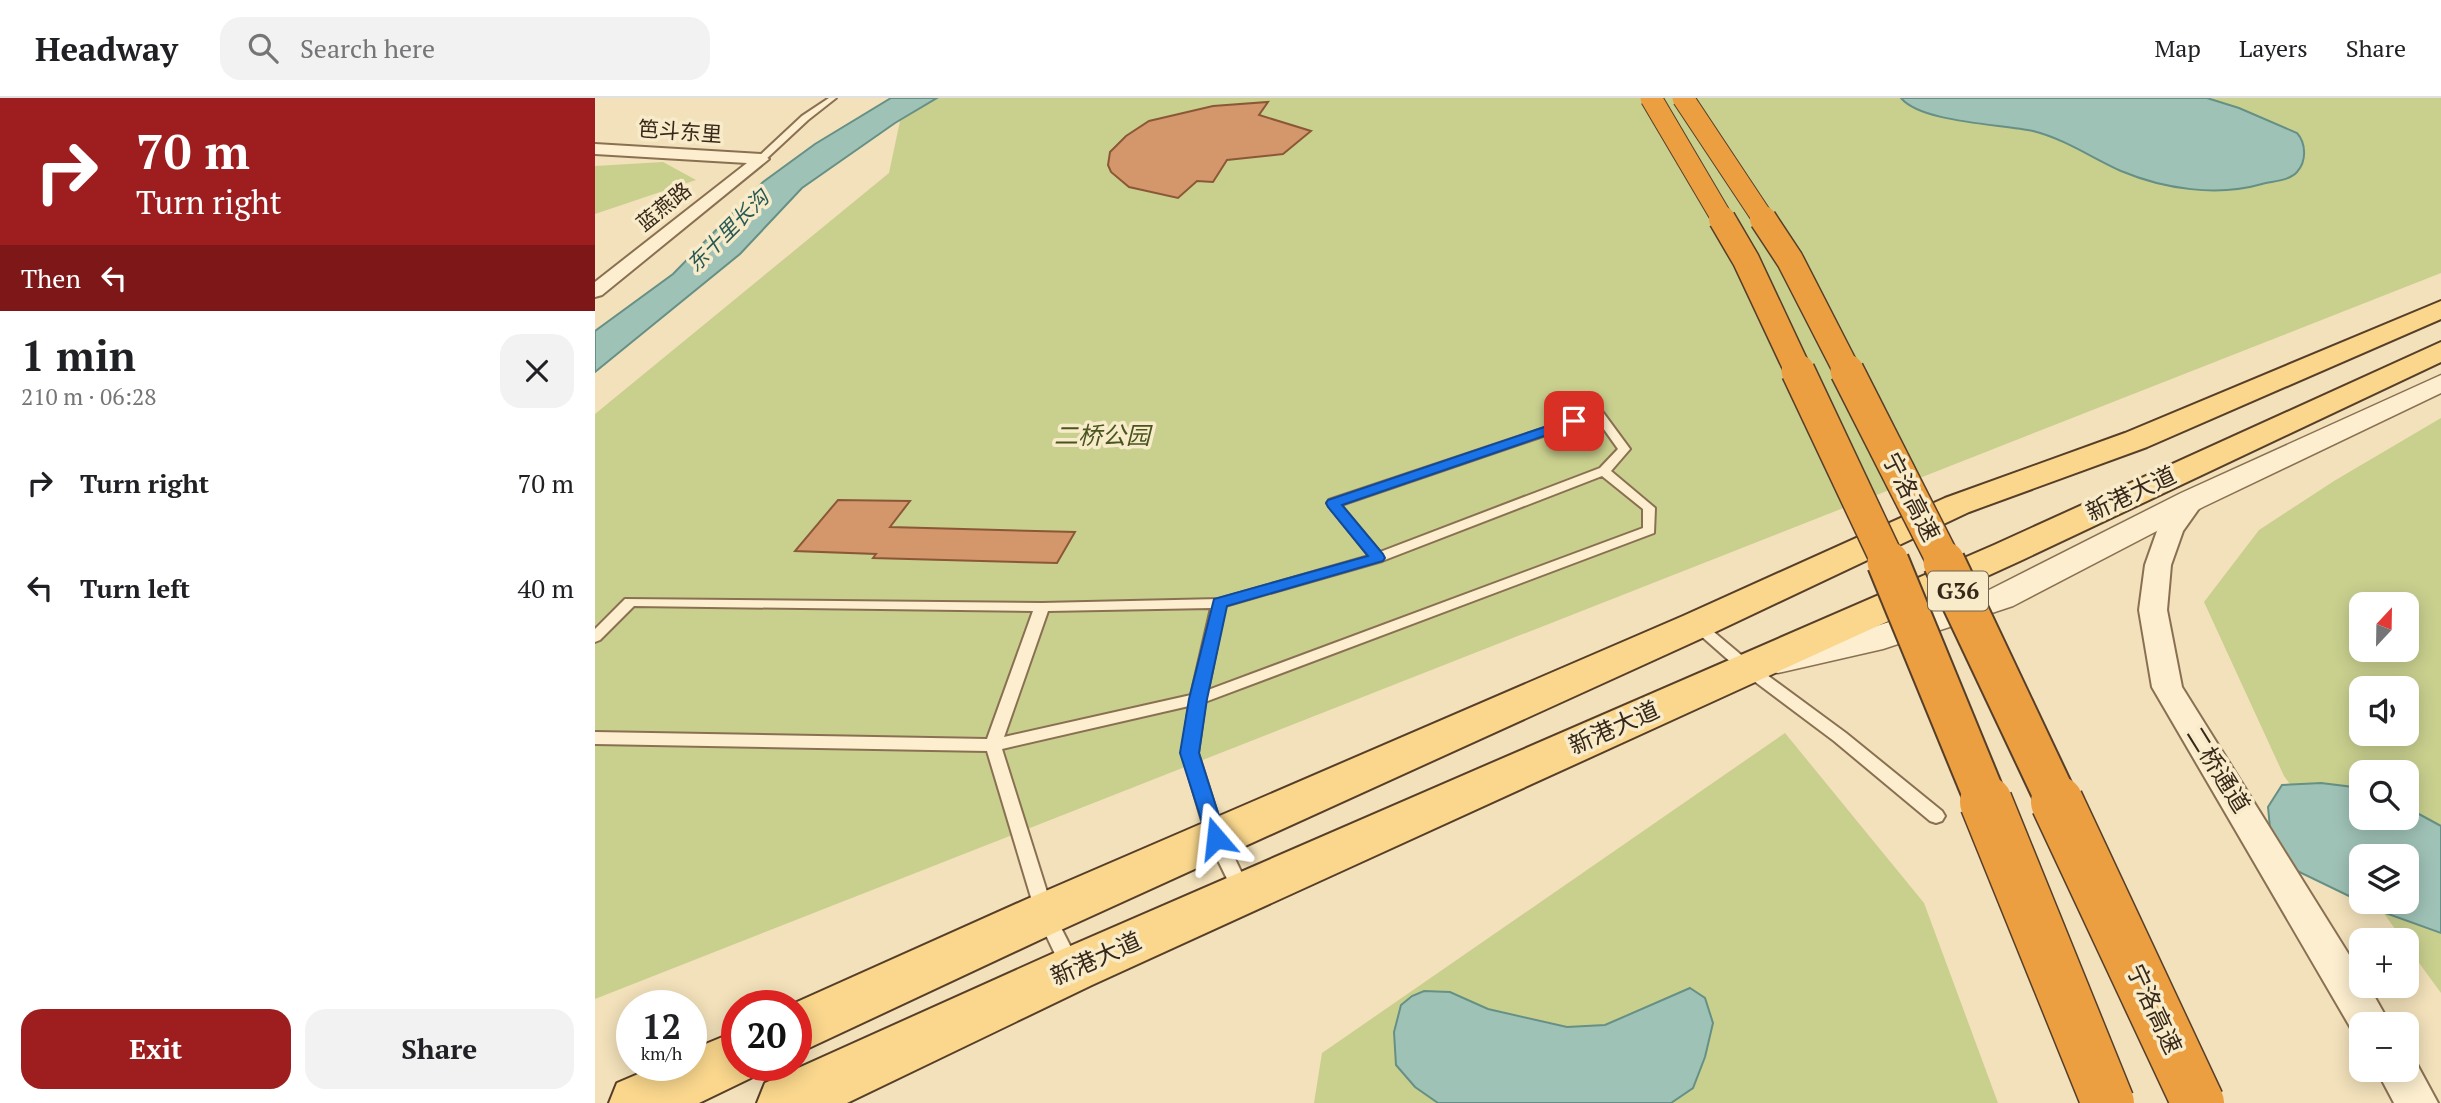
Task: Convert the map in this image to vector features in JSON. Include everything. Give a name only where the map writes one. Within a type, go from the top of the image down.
[{"type":"highway","name":"宁洛高速","points":[[1651,98],[1746,260],[1901,590],[2108,1103]]},
{"type":"highway","name":"宁洛高速","points":[[1683,98],[1790,260],[1950,573],[2198,1103]]},
{"type":"main road","name":"新港大道","points":[[812,1022],[1045,914],[1697,625],[1957,505],[2136,440],[2441,309]]},
{"type":"main road","name":"新港大道","points":[[786,1103],[1073,969],[2007,553],[2441,351]]},
{"type":"main road","points":[[638,1103],[721,1064]]},
{"type":"street","name":"笆斗东里","points":[[595,149],[761,159]]},
{"type":"street","name":"蓝燕路","points":[[595,291],[761,159]]},
{"type":"street","points":[[1747,668],[1870,641],[2001,598],[2192,500],[2441,383]]},
{"type":"street","name":"二桥通道","points":[[2192,500],[2170,531],[2158,565],[2153,610],[2167,687],[2363,1012]]},
{"type":"street","points":[[2405,1082],[2417,1103]]},
{"type":"lane","points":[[761,159],[805,118],[833,98]]},
{"type":"lane","points":[[595,636],[630,603],[1042,607],[1219,603],[1377,558],[1604,471],[1624,449],[1598,412],[1333,503],[1377,558]]},
{"type":"lane","points":[[595,738],[993,745],[1198,699],[1649,530],[1649,508],[1604,471]]},
{"type":"lane","points":[[1219,603],[1198,699],[1190,753],[1216,838],[1243,893]]},
{"type":"lane","points":[[1042,607],[993,745],[1045,914],[1073,969]]},
{"type":"lane","points":[[1697,625],[1747,668],[1840,737],[1936,816]]},
{"type":"green space","name":"二桥公园","points":[[938,98],[2441,98],[2441,273],[595,999],[595,414],[889,173],[900,121]]},
{"type":"green space","points":[[663,162],[696,180],[595,214],[595,166]]},
{"type":"green space","points":[[2441,418],[2441,993],[2419,963],[2419,928],[2394,928],[2384,914],[2419,914],[2419,844],[2349,844],[2349,865],[2284,776],[2204,602],[2259,530],[2334,481]]},
{"type":"green space","points":[[1785,733],[1924,903],[1998,1103],[1314,1103],[1322,1053]]},
{"type":"water","name":"东十里长沟","points":[[891,98],[937,98],[895,123],[802,188],[740,254],[595,372],[595,331],[673,274],[763,182],[815,144]]},
{"type":"water","points":[[1901,98],[2207,98],[2239,108],[2297,133],[2302,142],[2304,157],[2297,172],[2285,179],[2227,190],[2191,189],[2155,182],[2121,171],[2045,134],[1944,118],[1926,113]]},
{"type":"water","points":[[2321,783],[2349,786],[2349,830],[2419,830],[2419,814],[2441,826],[2441,933],[2388,914],[2419,914],[2419,844],[2349,844],[2349,896],[2291,868],[2271,838],[2268,807],[2282,785]]},
{"type":"water","points":[[1690,988],[1705,998],[1713,1023],[1705,1057],[1693,1088],[1671,1103],[1438,1103],[1415,1087],[1396,1065],[1394,1032],[1401,1005],[1424,991],[1450,992],[1488,1009],[1567,1027],[1605,1025]]},
{"type":"building","points":[[1268,102],[1259,115],[1311,131],[1283,154],[1227,160],[1213,182],[1197,181],[1178,198],[1129,187],[1111,172],[1108,165],[1110,152],[1126,136],[1149,121],[1213,106]]},
{"type":"building","points":[[838,500],[910,501],[890,527],[1075,532],[1057,563],[873,558],[876,554],[795,551]]},
{"type":"route","points":[[1216,838],[1190,753],[1198,699],[1219,603],[1377,558],[1333,503],[1574,421]]}]
